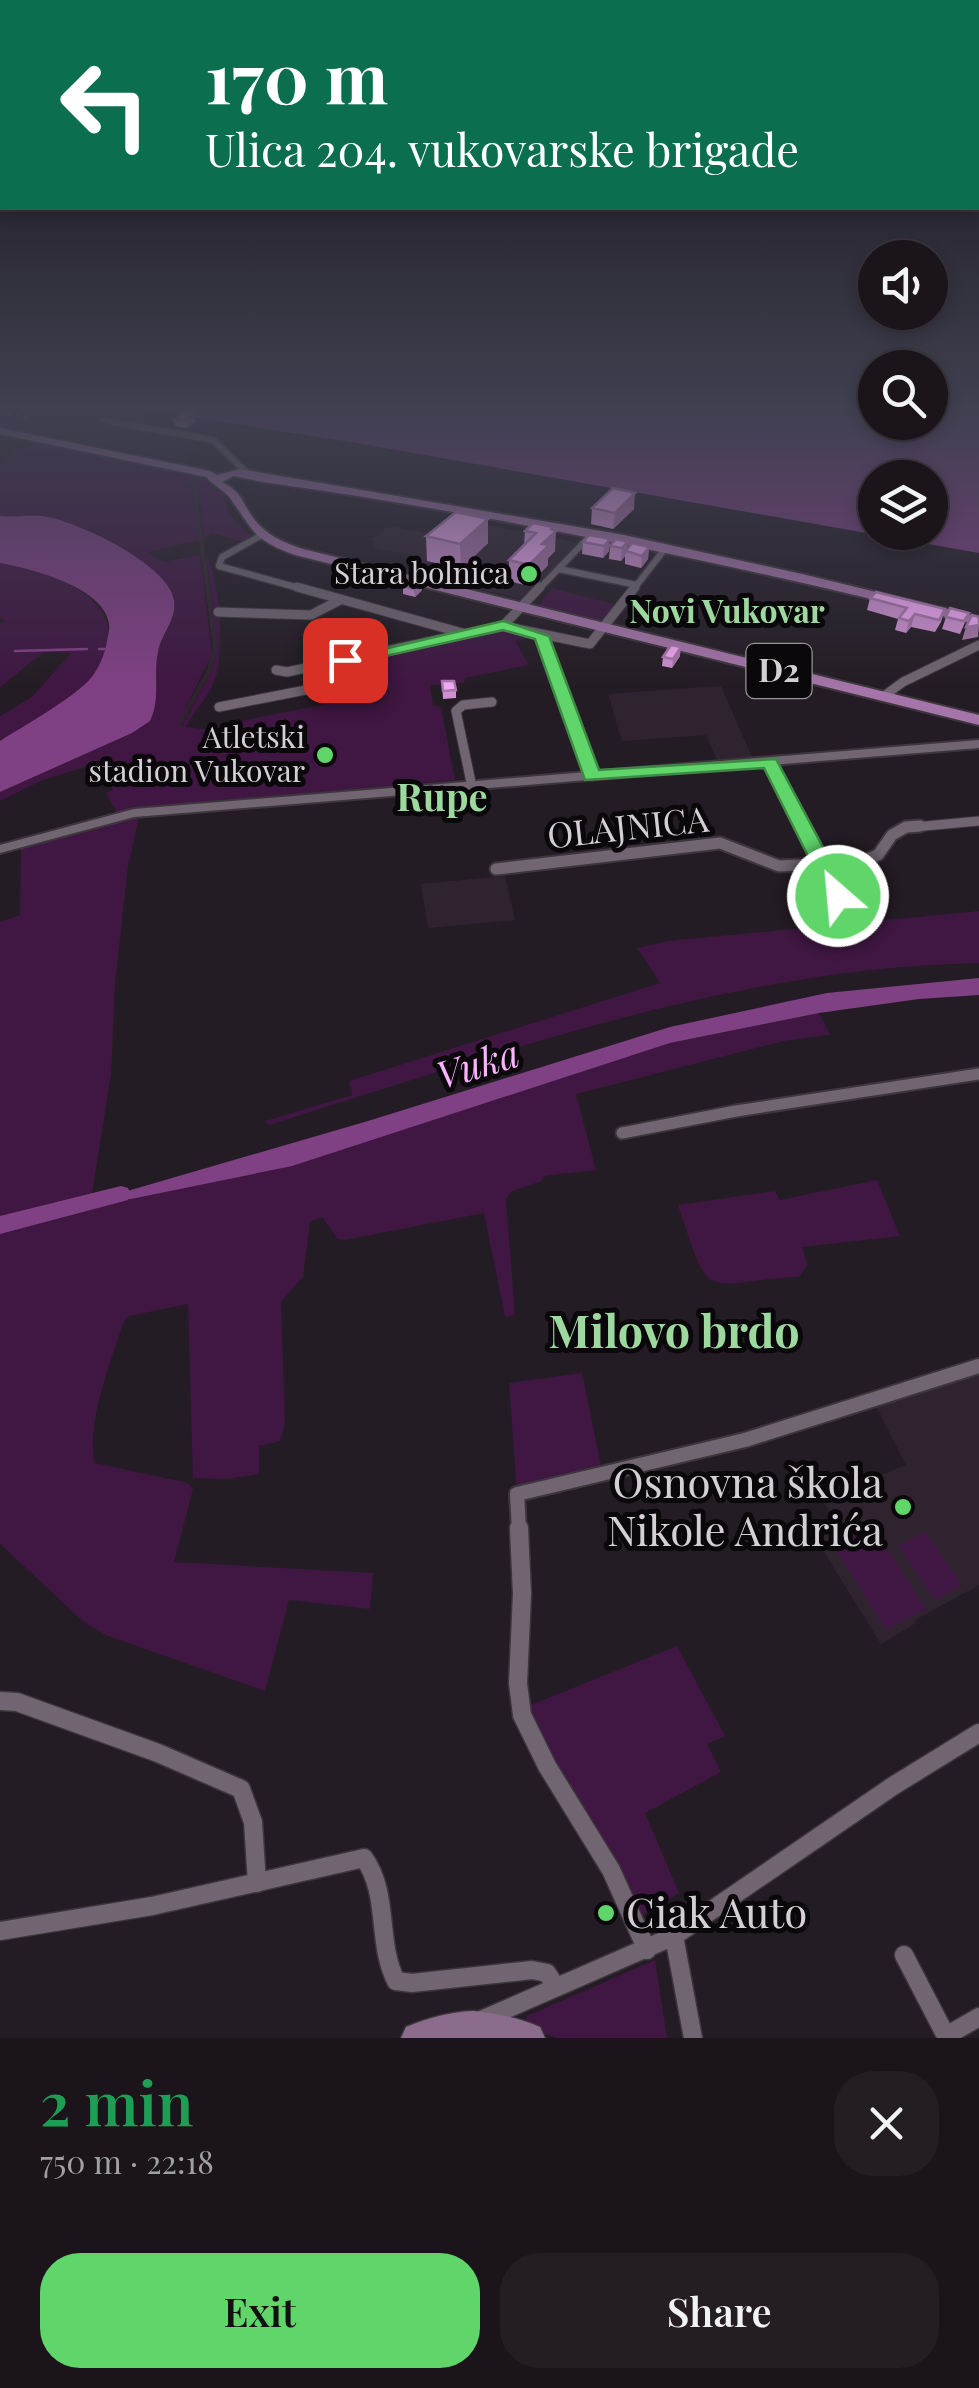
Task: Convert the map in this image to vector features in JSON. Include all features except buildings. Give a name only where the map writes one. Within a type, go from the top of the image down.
[{"type":"main road","points":[[237,499],[247,522],[262,535]]},
{"type":"main road","points":[[386,499],[591,534],[851,589],[979,621]]},
{"type":"main road","name":"D2","points":[[262,535],[299,552],[979,720]]},
{"type":"main road","points":[[417,2038],[471,2025],[529,2038]]},
{"type":"street","points":[[503,626],[591,534]]},
{"type":"street","points":[[262,535],[222,558],[220,566],[466,634]]},
{"type":"street","points":[[276,670],[287,672],[503,626],[586,644],[604,628],[664,550]]},
{"type":"street","points":[[559,569],[637,585]]},
{"type":"street","points":[[218,612],[311,615],[340,600]]},
{"type":"street","points":[[543,637],[592,776]]},
{"type":"street","points":[[884,696],[979,645]]},
{"type":"street","points":[[315,666],[324,686]]},
{"type":"street","points":[[219,707],[377,676]]},
{"type":"street","points":[[472,786],[456,710],[463,705],[492,702]]},
{"type":"street","points":[[0,849],[130,814],[979,744]]},
{"type":"street","points":[[770,762],[847,914]]},
{"type":"street","name":"OLAJNICA","points":[[496,869],[720,844],[779,866],[822,866],[870,859],[885,848],[892,835],[906,827],[979,820]]},
{"type":"street","points":[[622,1134],[755,1108],[979,1074]]},
{"type":"street","points":[[646,1950],[611,1870],[546,1766],[523,1718],[518,1684],[522,1594],[517,1494],[745,1440],[979,1366]]},
{"type":"street","points":[[0,1701],[17,1702],[158,1753],[242,1789],[248,1800],[257,1883]]},
{"type":"street","points":[[471,2025],[674,1936],[892,1786],[979,1733]]},
{"type":"street","points":[[0,1931],[152,1906],[364,1858],[376,1878],[384,1956],[396,1981],[412,1983],[532,1970],[547,1972],[556,1987]]},
{"type":"street","points":[[674,1936],[693,2038]]},
{"type":"street","points":[[904,1954],[946,2036],[979,2018]]},
{"type":"shaded area","points":[[0,499],[193,499],[199,540],[148,552],[164,562],[200,555],[212,654],[177,726],[182,726],[211,672],[218,648],[206,554],[217,595],[220,633],[218,667],[209,691],[186,727],[212,730],[220,725],[389,692],[369,658],[498,630],[536,637],[515,641],[529,665],[465,678],[464,683],[430,685],[433,705],[441,707],[455,780],[172,806],[118,815],[106,793],[113,790],[98,763],[43,780],[0,801],[0,792],[132,733],[150,721],[155,704],[158,652],[171,621],[174,601],[157,574],[100,536],[47,517],[0,516]]},
{"type":"shaded area","points":[[193,499],[199,499],[218,648],[211,672],[181,726],[176,726],[207,669],[213,646]]},
{"type":"shaded area","points":[[200,499],[226,499],[228,513],[252,537],[242,542],[212,533],[204,538]]},
{"type":"shaded area","points":[[674,499],[858,499],[858,532]]},
{"type":"shaded area","points":[[948,499],[979,499],[979,553],[948,548]]},
{"type":"shaded area","points":[[0,516],[47,517],[100,536],[157,573],[168,587],[174,607],[158,652],[155,704],[150,721],[132,733],[0,792],[0,741],[87,683],[103,657],[109,626],[104,611],[80,590],[29,569],[0,563]]},
{"type":"shaded area","points":[[470,521],[578,543],[523,599],[404,572],[420,557],[372,548],[374,541],[370,540],[386,528],[396,527],[441,537]]},
{"type":"shaded area","points":[[0,563],[70,585],[90,598],[103,614],[109,633],[105,655],[80,691],[0,741],[0,716],[32,697],[71,653],[44,652],[0,687],[0,623],[6,621],[0,617]]},
{"type":"shaded area","points":[[552,588],[616,605],[605,623],[538,606]]},
{"type":"shaded area","points":[[721,686],[752,757],[717,759],[706,735],[622,741],[608,694]]},
{"type":"shaded area","points":[[139,817],[128,866],[115,984],[111,1074],[91,1200],[131,1199],[444,1116],[670,1043],[819,1013],[830,1035],[784,1041],[576,1094],[596,1170],[544,1176],[542,1181],[512,1191],[506,1199],[515,1315],[505,1317],[484,1213],[345,1240],[338,1239],[322,1217],[310,1222],[303,1277],[281,1302],[285,1423],[280,1441],[259,1446],[259,1474],[228,1479],[193,1478],[188,1304],[129,1316],[124,1321],[97,1412],[95,1463],[188,1483],[193,1489],[174,1562],[373,1573],[370,1609],[289,1600],[265,1691],[108,1636],[86,1624],[0,1544],[0,922],[20,915],[21,848]]},
{"type":"shaded area","points":[[505,876],[515,920],[428,928],[421,884]]},
{"type":"shaded area","points":[[979,911],[979,963],[887,968],[707,997],[531,1043],[269,1125],[265,1121],[352,1095],[349,1081],[660,983],[637,948],[668,941]]},
{"type":"shaded area","points":[[979,978],[979,995],[819,1013],[670,1043],[292,1166],[131,1199],[100,1199],[670,1027],[827,993]]},
{"type":"shaded area","points":[[877,1180],[900,1236],[802,1247],[807,1265],[799,1277],[715,1282],[698,1261],[678,1205],[775,1191],[780,1200]]},
{"type":"shaded area","name":"Osnovna škola Nikole Andrića","points":[[979,1371],[979,1585],[915,1620],[916,1623],[881,1644],[816,1539],[832,1532],[832,1515],[822,1499],[906,1465],[874,1402]]},
{"type":"shaded area","points":[[582,1373],[603,1475],[517,1494],[509,1383]]},
{"type":"shaded area","points":[[868,1520],[926,1609],[886,1630],[829,1539]]},
{"type":"shaded area","points":[[926,1532],[962,1585],[935,1600],[898,1545]]},
{"type":"shaded area","points":[[677,1646],[725,1736],[707,1744],[721,1772],[645,1813],[679,1893],[634,1920],[521,1709]]},
{"type":"shaded area","points":[[655,1960],[667,2038],[556,2038],[525,2026],[527,2016]]},
{"type":"waterway","points":[[15,651],[87,649]]},
{"type":"waterway","points":[[99,649],[105,649]]},
{"type":"waterway","name":"Vuka","points":[[0,1225],[121,1194]]},
{"type":"place","name":"Stara bolnica","points":[[529,574]]},
{"type":"place","name":"Atletski stadion Vukovar","points":[[325,755]]},
{"type":"place","name":"Osnovna škola Nikole Andrića","points":[[903,1507]]},
{"type":"place","name":"Ciak Auto","points":[[606,1913]]},
{"type":"district","name":"Novi Vukovar","points":[[727,612]]},
{"type":"district","name":"Rupe","points":[[442,798]]},
{"type":"district","name":"Milovo brdo","points":[[674,1332]]},
{"type":"route","points":[[345,660],[503,626],[542,636],[592,776],[770,762],[838,896]]}]
